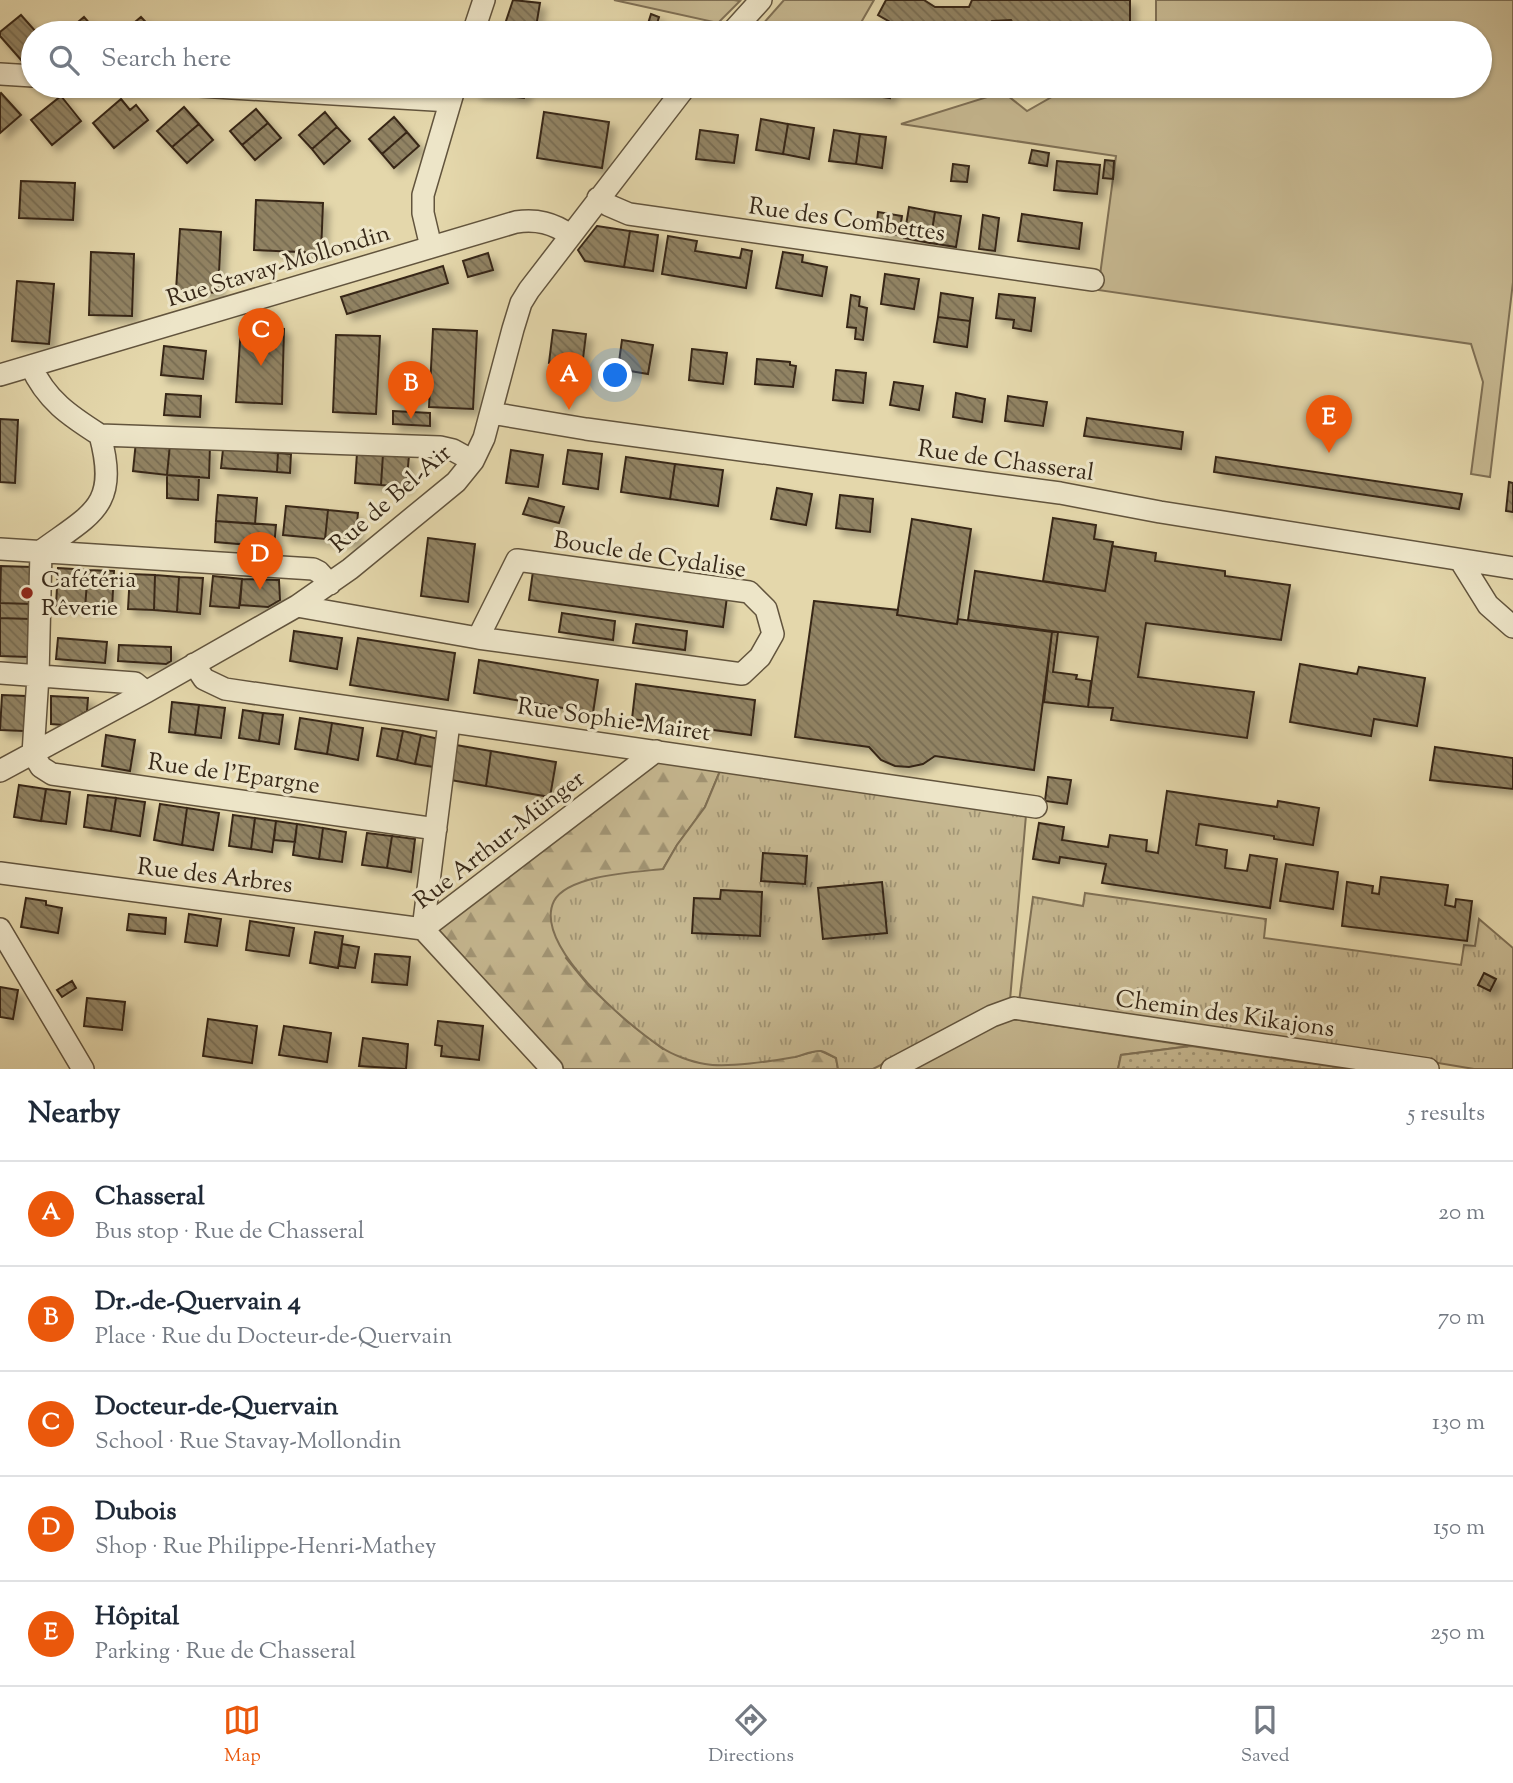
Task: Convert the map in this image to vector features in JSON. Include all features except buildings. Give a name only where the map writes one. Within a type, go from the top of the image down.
[{"type":"street","points":[[477,21],[484,0]]},
{"type":"street","points":[[743,21],[761,0]]},
{"type":"street","points":[[0,74],[21,75]]},
{"type":"street","points":[[431,247],[423,213],[423,195],[452,98]]},
{"type":"street","name":"Rue de Bel-Air","points":[[0,772],[296,606],[330,584],[456,482],[472,461],[484,438],[521,303],[676,98]]},
{"type":"street","name":"Rue des Combettes","points":[[598,198],[629,215],[1093,280]]},
{"type":"street","name":"Rue Stavay-Mollondin","points":[[0,375],[530,220],[546,222],[570,235]]},
{"type":"street","points":[[31,366],[36,379],[65,413],[100,435],[440,447],[453,450],[472,461]]},
{"type":"street","name":"Rue de Chasseral","points":[[491,414],[1060,493],[1160,512],[1513,568]]},
{"type":"street","points":[[41,551],[88,517],[102,500],[107,480],[107,461],[100,435]]},
{"type":"street","points":[[0,549],[313,569],[330,584]]},
{"type":"street","points":[[33,754],[41,551]]},
{"type":"street","points":[[1460,559],[1488,605],[1513,627]]},
{"type":"street","name":"Boucle de Cydalise","points":[[296,606],[478,638],[742,674],[760,657],[774,634],[766,609],[749,592],[517,560],[478,638]]},
{"type":"street","name":"Rue Sophie-Mairet","points":[[194,664],[204,679],[225,689],[1036,807]]},
{"type":"street","points":[[0,673],[135,683],[146,692]]},
{"type":"street","points":[[423,929],[450,723]]},
{"type":"street","name":"Rue Arthur-Münger","points":[[552,1069],[423,929],[656,751]]},
{"type":"street","name":"Rue de l'Epargne","points":[[33,754],[41,767],[52,774],[436,829]]},
{"type":"street","name":"Rue des Arbres","points":[[0,873],[423,929]]},
{"type":"street","points":[[0,929],[83,1069]]},
{"type":"street","points":[[0,966],[23,968]]},
{"type":"street","name":"Chemin des Kikajons","points":[[892,1069],[992,1016],[1014,1008],[1428,1069]]},
{"type":"green space","points":[[614,0],[740,1],[720,21],[709,21]]},
{"type":"green space","points":[[784,0],[874,0],[862,21],[766,21]]},
{"type":"green space","points":[[1156,0],[1513,0],[1513,282],[1490,477],[1471,474],[1483,382],[1471,344],[1098,290],[1116,156],[901,124],[984,98],[1011,98],[1027,111],[1050,98],[1492,98],[1492,21],[1156,21]]},
{"type":"green space","points":[[653,761],[720,771],[705,807],[663,869],[566,958],[589,986],[628,1022],[663,1049],[795,1057],[819,1050],[836,1058],[838,1069],[563,1069],[435,929]]},
{"type":"green space","points":[[720,771],[1026,815],[1010,1000],[873,1069],[838,1069],[836,1058],[818,1051],[750,1064],[705,1064],[671,1053],[646,1037],[587,983],[570,961],[557,939],[551,919],[554,901],[573,885],[588,880],[663,869],[705,807]]},
{"type":"green space","points":[[1085,893],[1266,919],[1264,938],[1461,965],[1464,945],[1475,946],[1479,919],[1513,948],[1513,1069],[1474,1069],[1337,1046],[1019,1002],[1033,897],[1083,906]]},
{"type":"green space","points":[[1013,1019],[1191,1046],[1121,1055],[1118,1069],[908,1069],[991,1025]]},
{"type":"green space","points":[[1191,1046],[1350,1069],[1118,1069],[1121,1055]]},
{"type":"place","name":"Docteur-de-Quervain","points":[[261,366]]},
{"type":"place","name":"Chasseral","points":[[569,410]]},
{"type":"place","name":"Dr.-de-Quervain 4","points":[[411,419]]},
{"type":"place","name":"Hôpital","points":[[1329,453]]},
{"type":"place","name":"Dubois","points":[[260,590]]},
{"type":"place","name":"Cafétéria Rêverie","points":[[27,593]]}]
